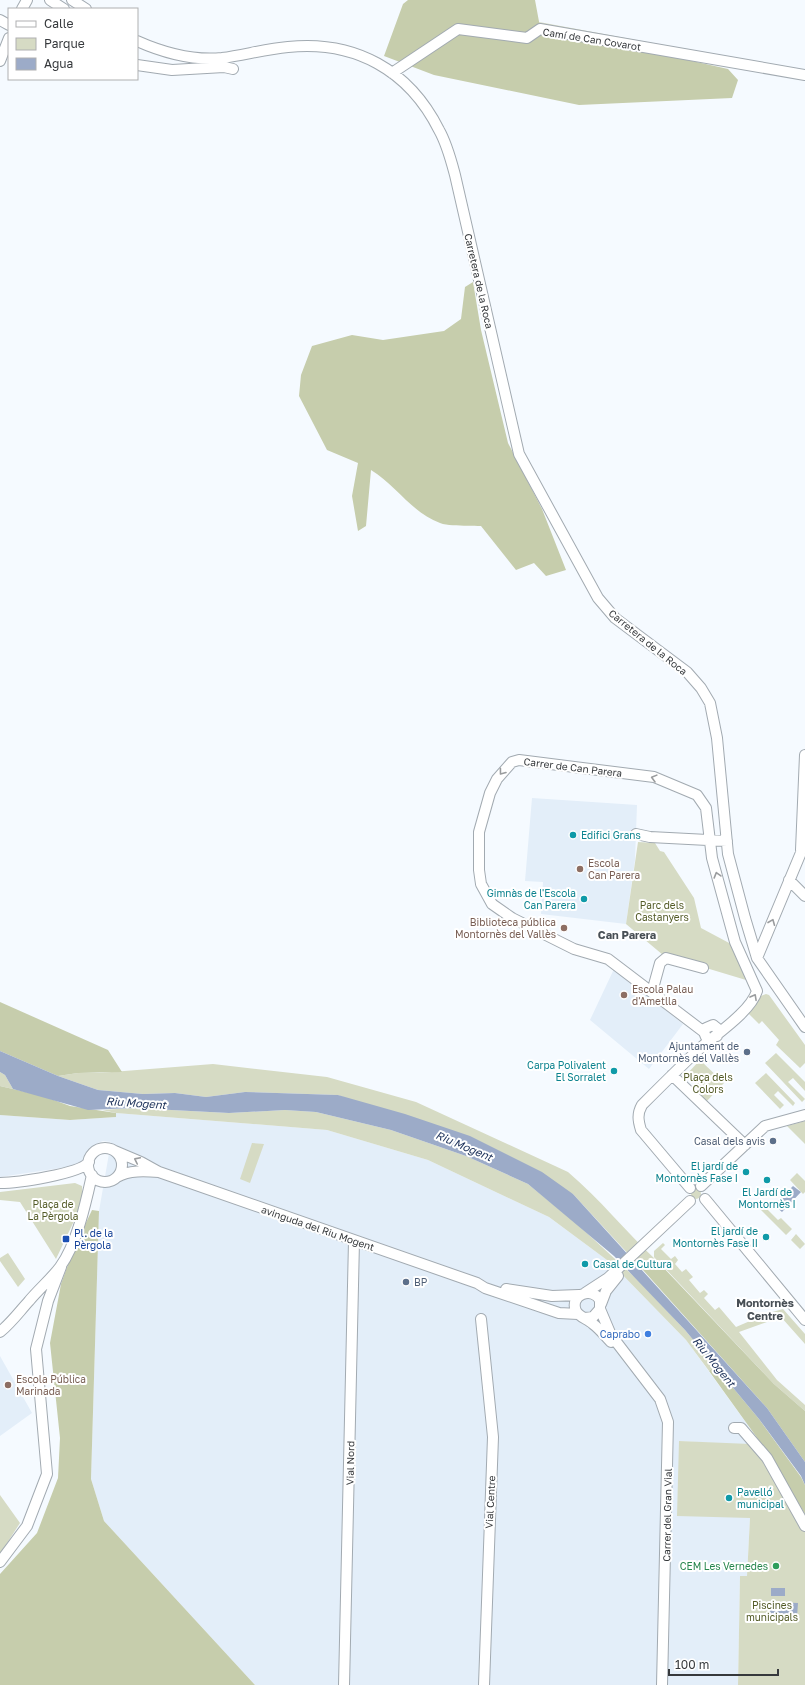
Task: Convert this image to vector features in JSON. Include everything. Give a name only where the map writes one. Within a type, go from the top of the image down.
[{"type":"street","points":[[50,0],[62,8]]},
{"type":"street","points":[[72,0],[84,8]]},
{"type":"street","name":"Camí de Can Covarot","points":[[392,73],[458,29],[527,38],[540,30],[805,75]]},
{"type":"street","points":[[0,61],[8,41]]},
{"type":"street","name":"Carretera de la Roca","points":[[138,41],[179,55],[207,58],[222,58],[289,47],[336,47],[369,59],[392,73],[404,82],[425,106],[440,131],[448,150],[462,205],[511,426],[519,454],[598,598],[615,618],[687,672],[701,688],[710,703],[717,738],[727,841]]},
{"type":"street","points":[[138,65],[172,70],[224,67],[233,69]]},
{"type":"street","points":[[757,958],[803,848],[805,755]]},
{"type":"street","name":"Carrer de Can Parera","points":[[518,760],[654,777],[697,795],[706,808],[710,842],[712,858],[735,942],[757,992],[755,998],[727,1025],[709,1036],[608,959],[574,949],[512,918],[492,904],[481,884],[479,870],[479,832],[490,793],[505,768],[512,762],[518,760]]},
{"type":"street","points":[[636,834],[710,842],[727,841],[745,918],[757,958],[805,1027]]},
{"type":"street","points":[[789,880],[805,896]]},
{"type":"street","points":[[652,992],[660,963],[666,958],[703,968]]},
{"type":"street","points":[[690,1188],[641,1130],[638,1121],[638,1112],[642,1105],[698,1050],[709,1036]]},
{"type":"street","points":[[672,1075],[745,1145]]},
{"type":"street","points":[[701,1186],[766,1126],[805,1115]]},
{"type":"street","points":[[0,1183],[67,1173],[82,1168],[89,1162],[91,1156],[97,1150],[106,1148],[115,1151],[120,1156],[122,1163],[121,1170],[117,1176],[97,1188],[85,1208]]},
{"type":"street","name":"avinguda del Riu Mogent","points":[[115,1151],[141,1162],[159,1172],[477,1283],[532,1295],[557,1296],[582,1294]]},
{"type":"street","points":[[0,1562],[27,1526],[47,1474],[36,1349],[48,1301],[85,1208],[92,1175],[89,1162]]},
{"type":"street","name":"avinguda del Riu Mogent","points":[[117,1176],[136,1172],[159,1172]]},
{"type":"street","points":[[67,1173],[92,1175],[97,1179],[106,1182]]},
{"type":"street","points":[[695,1185],[701,1186],[706,1192],[705,1199],[698,1204],[690,1201],[688,1196],[690,1188],[695,1185]]},
{"type":"street","points":[[705,1199],[805,1320]]},
{"type":"street","points":[[610,1280],[596,1316],[582,1316],[575,1306],[576,1300],[582,1294],[610,1280],[641,1253],[644,1246],[690,1201]]},
{"type":"street","name":"Vial Nord","points":[[344,1685],[354,1240]]},
{"type":"street","points":[[0,1332],[12,1323],[28,1301],[61,1267]]},
{"type":"street","name":"avinguda del Riu Mogent","points":[[477,1283],[484,1288],[556,1312],[582,1316]]},
{"type":"street","points":[[582,1294],[595,1295],[601,1306]]},
{"type":"street","points":[[556,1312],[551,1307],[550,1300],[557,1296]]},
{"type":"street","name":"Carrer del Gran Vial","points":[[601,1306],[611,1335],[627,1358],[660,1399],[668,1422],[662,1685]]},
{"type":"street","name":"Carrer del Gran Vial","points":[[582,1316],[594,1324],[627,1358]]},
{"type":"street","name":"Vial Centre","points":[[481,1319],[493,1437],[484,1685]]},
{"type":"street","points":[[734,1428],[741,1428],[767,1458],[805,1526]]},
{"type":"shaded area","name":"Escola Can Parera","points":[[532,798],[637,805],[635,860],[626,924],[541,914],[543,882],[525,881]]},
{"type":"shaded area","name":"Escola Palau d'Ametlla","points":[[614,969],[683,1024],[649,1069],[590,1020]]},
{"type":"shaded area","points":[[116,1113],[327,1130],[428,1160],[549,1217],[611,1263],[686,1340],[763,1446],[679,1441],[750,1518],[747,1576],[740,1576],[738,1685],[255,1685],[104,1521],[91,1479],[99,1211],[111,1142],[103,1141],[98,1143],[90,1151],[81,1165],[0,1177],[0,1115],[70,1120],[116,1117]]},
{"type":"shaded area","name":"Escola Pública Marinada","points":[[0,1356],[32,1413],[0,1436]]},
{"type":"green space","points":[[408,0],[535,0],[540,27],[728,69],[738,80],[732,98],[579,105],[434,75],[384,56],[403,4]]},
{"type":"green space","points":[[539,22],[798,70],[805,69],[805,74],[540,27]]},
{"type":"green space","points":[[473,282],[481,330],[508,443],[542,509],[566,570],[546,576],[534,563],[516,570],[481,526],[449,525],[440,523],[421,513],[380,476],[371,470],[366,526],[358,531],[352,496],[358,463],[327,450],[299,396],[301,375],[312,346],[352,335],[383,340],[444,331],[461,319],[465,287]]},
{"type":"green space","name":"Parc dels Castanyers","points":[[638,842],[655,843],[660,851],[664,852],[694,898],[701,928],[731,944],[746,980],[663,955],[626,924]]},
{"type":"green space","points":[[766,994],[769,995],[805,1045],[805,1063],[800,1068],[776,1045],[779,1040],[762,1021],[759,1024],[747,1012],[761,996]]},
{"type":"green space","points":[[0,1002],[108,1050],[122,1072],[78,1073],[58,1076],[0,1051]]},
{"type":"green space","points":[[776,1053],[805,1082],[805,1091],[793,1078],[788,1082],[805,1099],[802,1102],[765,1063]]},
{"type":"green space","name":"Plaça dels Colors","points":[[700,1060],[724,1083],[706,1102],[694,1091],[698,1086],[686,1075]]},
{"type":"green space","points":[[213,1064],[327,1077],[416,1102],[568,1172],[591,1193],[656,1260],[654,1257],[654,1251],[663,1243],[665,1245],[661,1249],[671,1259],[675,1256],[678,1260],[675,1264],[682,1272],[686,1269],[693,1277],[689,1280],[700,1293],[704,1290],[708,1294],[704,1298],[715,1310],[719,1307],[736,1327],[769,1313],[783,1309],[805,1334],[805,1344],[781,1317],[739,1332],[777,1380],[805,1405],[805,1411],[774,1384],[661,1264],[643,1270],[573,1194],[338,1095],[245,1092],[206,1097],[175,1093],[143,1094],[98,1090],[58,1076],[78,1073],[99,1073]]},
{"type":"green space","points":[[0,1072],[5,1075],[13,1089],[0,1086]]},
{"type":"green space","points":[[766,1073],[795,1103],[793,1106],[778,1091],[774,1095],[784,1105],[780,1109],[755,1083]]},
{"type":"green space","points":[[0,1086],[43,1096],[70,1106],[116,1113],[116,1117],[70,1120],[0,1115]]},
{"type":"green space","points":[[133,1108],[229,1113],[285,1110],[316,1112],[391,1130],[466,1156],[528,1184],[577,1224],[640,1282],[685,1330],[715,1366],[709,1371],[686,1340],[611,1263],[549,1217],[428,1160],[327,1130],[116,1113],[102,1110]]},
{"type":"green space","points":[[805,1121],[805,1144],[787,1126]]},
{"type":"green space","points":[[252,1143],[264,1144],[250,1183],[240,1179]]},
{"type":"green space","points":[[797,1173],[805,1181],[805,1192],[803,1194],[790,1180]]},
{"type":"green space","name":"Plaça de La Pèrgola","points":[[75,1183],[82,1186],[83,1202],[56,1259],[20,1202],[0,1200],[0,1192]]},
{"type":"green space","points":[[694,1189],[698,1189],[700,1190],[700,1198],[694,1199],[691,1196],[691,1192]]},
{"type":"green space","points":[[763,1205],[778,1220],[781,1218],[792,1229],[786,1235],[760,1209]]},
{"type":"green space","points":[[92,1210],[99,1211],[91,1479],[104,1521],[255,1685],[0,1685],[0,1574],[37,1533],[58,1478],[60,1438],[50,1343],[61,1284],[74,1248]]},
{"type":"green space","points":[[796,1234],[805,1244],[800,1249],[791,1240]]},
{"type":"green space","points":[[8,1253],[25,1279],[18,1287],[0,1261],[0,1258]]},
{"type":"green space","points":[[660,1264],[774,1384],[805,1411],[805,1462],[767,1408],[643,1270]]},
{"type":"green space","points":[[715,1366],[759,1419],[801,1477],[805,1485],[805,1514],[763,1446],[709,1371]]},
{"type":"green space","name":"CEM Les Vernedes","points":[[679,1441],[750,1444],[771,1459],[805,1514],[805,1685],[738,1685],[740,1576],[747,1576],[750,1518],[677,1516]]},
{"type":"green space","points":[[0,1495],[20,1523],[0,1554]]},
{"type":"water","name":"Riu Mogent","points":[[0,1051],[58,1076],[98,1090],[143,1094],[175,1093],[206,1097],[245,1092],[338,1095],[405,1114],[470,1136],[542,1172],[573,1194],[767,1408],[805,1462],[805,1485],[801,1476],[759,1419],[685,1330],[614,1256],[528,1184],[466,1156],[391,1130],[316,1112],[285,1110],[229,1113],[133,1108],[88,1110],[13,1089],[5,1075],[0,1072]]},
{"type":"water","points":[[793,1186],[801,1192],[782,1212],[774,1205]]},
{"type":"water","points":[[771,1588],[785,1588],[785,1596],[771,1596]]},
{"type":"water","points":[[770,1602],[798,1603],[797,1617],[770,1616]]},
{"type":"place","name":"Edifici Grans","points":[[573,835]]},
{"type":"place","name":"Escola Can Parera","points":[[580,869]]},
{"type":"place","name":"Gimnàs de l'Escola Can Parera","points":[[584,899]]},
{"type":"place","name":"Biblioteca pública Montornès del Vallès","points":[[564,928]]},
{"type":"place","name":"Escola Palau d'Ametlla","points":[[624,995]]},
{"type":"place","name":"Ajuntament de Montornès del Vallès","points":[[747,1052]]},
{"type":"place","name":"Carpa Polivalent El Sorralet","points":[[614,1071]]},
{"type":"place","name":"Casal dels avis","points":[[773,1141]]},
{"type":"place","name":"El jardí de Montornès Fase I","points":[[746,1172]]},
{"type":"place","name":"El Jardí de Montornès I","points":[[767,1180]]},
{"type":"place","name":"El jardí de Montornès Fase II","points":[[766,1237]]},
{"type":"place","name":"Pl. de la Pèrgola","points":[[66,1239]]},
{"type":"place","name":"Casal de Cultura","points":[[585,1264]]},
{"type":"place","name":"BP","points":[[406,1282]]},
{"type":"place","name":"Caprabo","points":[[648,1334]]},
{"type":"place","name":"Escola Pública Marinada","points":[[8,1385]]},
{"type":"place","name":"Pavelló municipal","points":[[729,1498]]},
{"type":"place","name":"CEM Les Vernedes","points":[[776,1566]]},
{"type":"district","name":"Can Parera","points":[[627,935]]},
{"type":"district","name":"Montornès Centre","points":[[765,1309]]},
{"type":"park label","name":"Piscines municipals","points":[[772,1610]]}]
